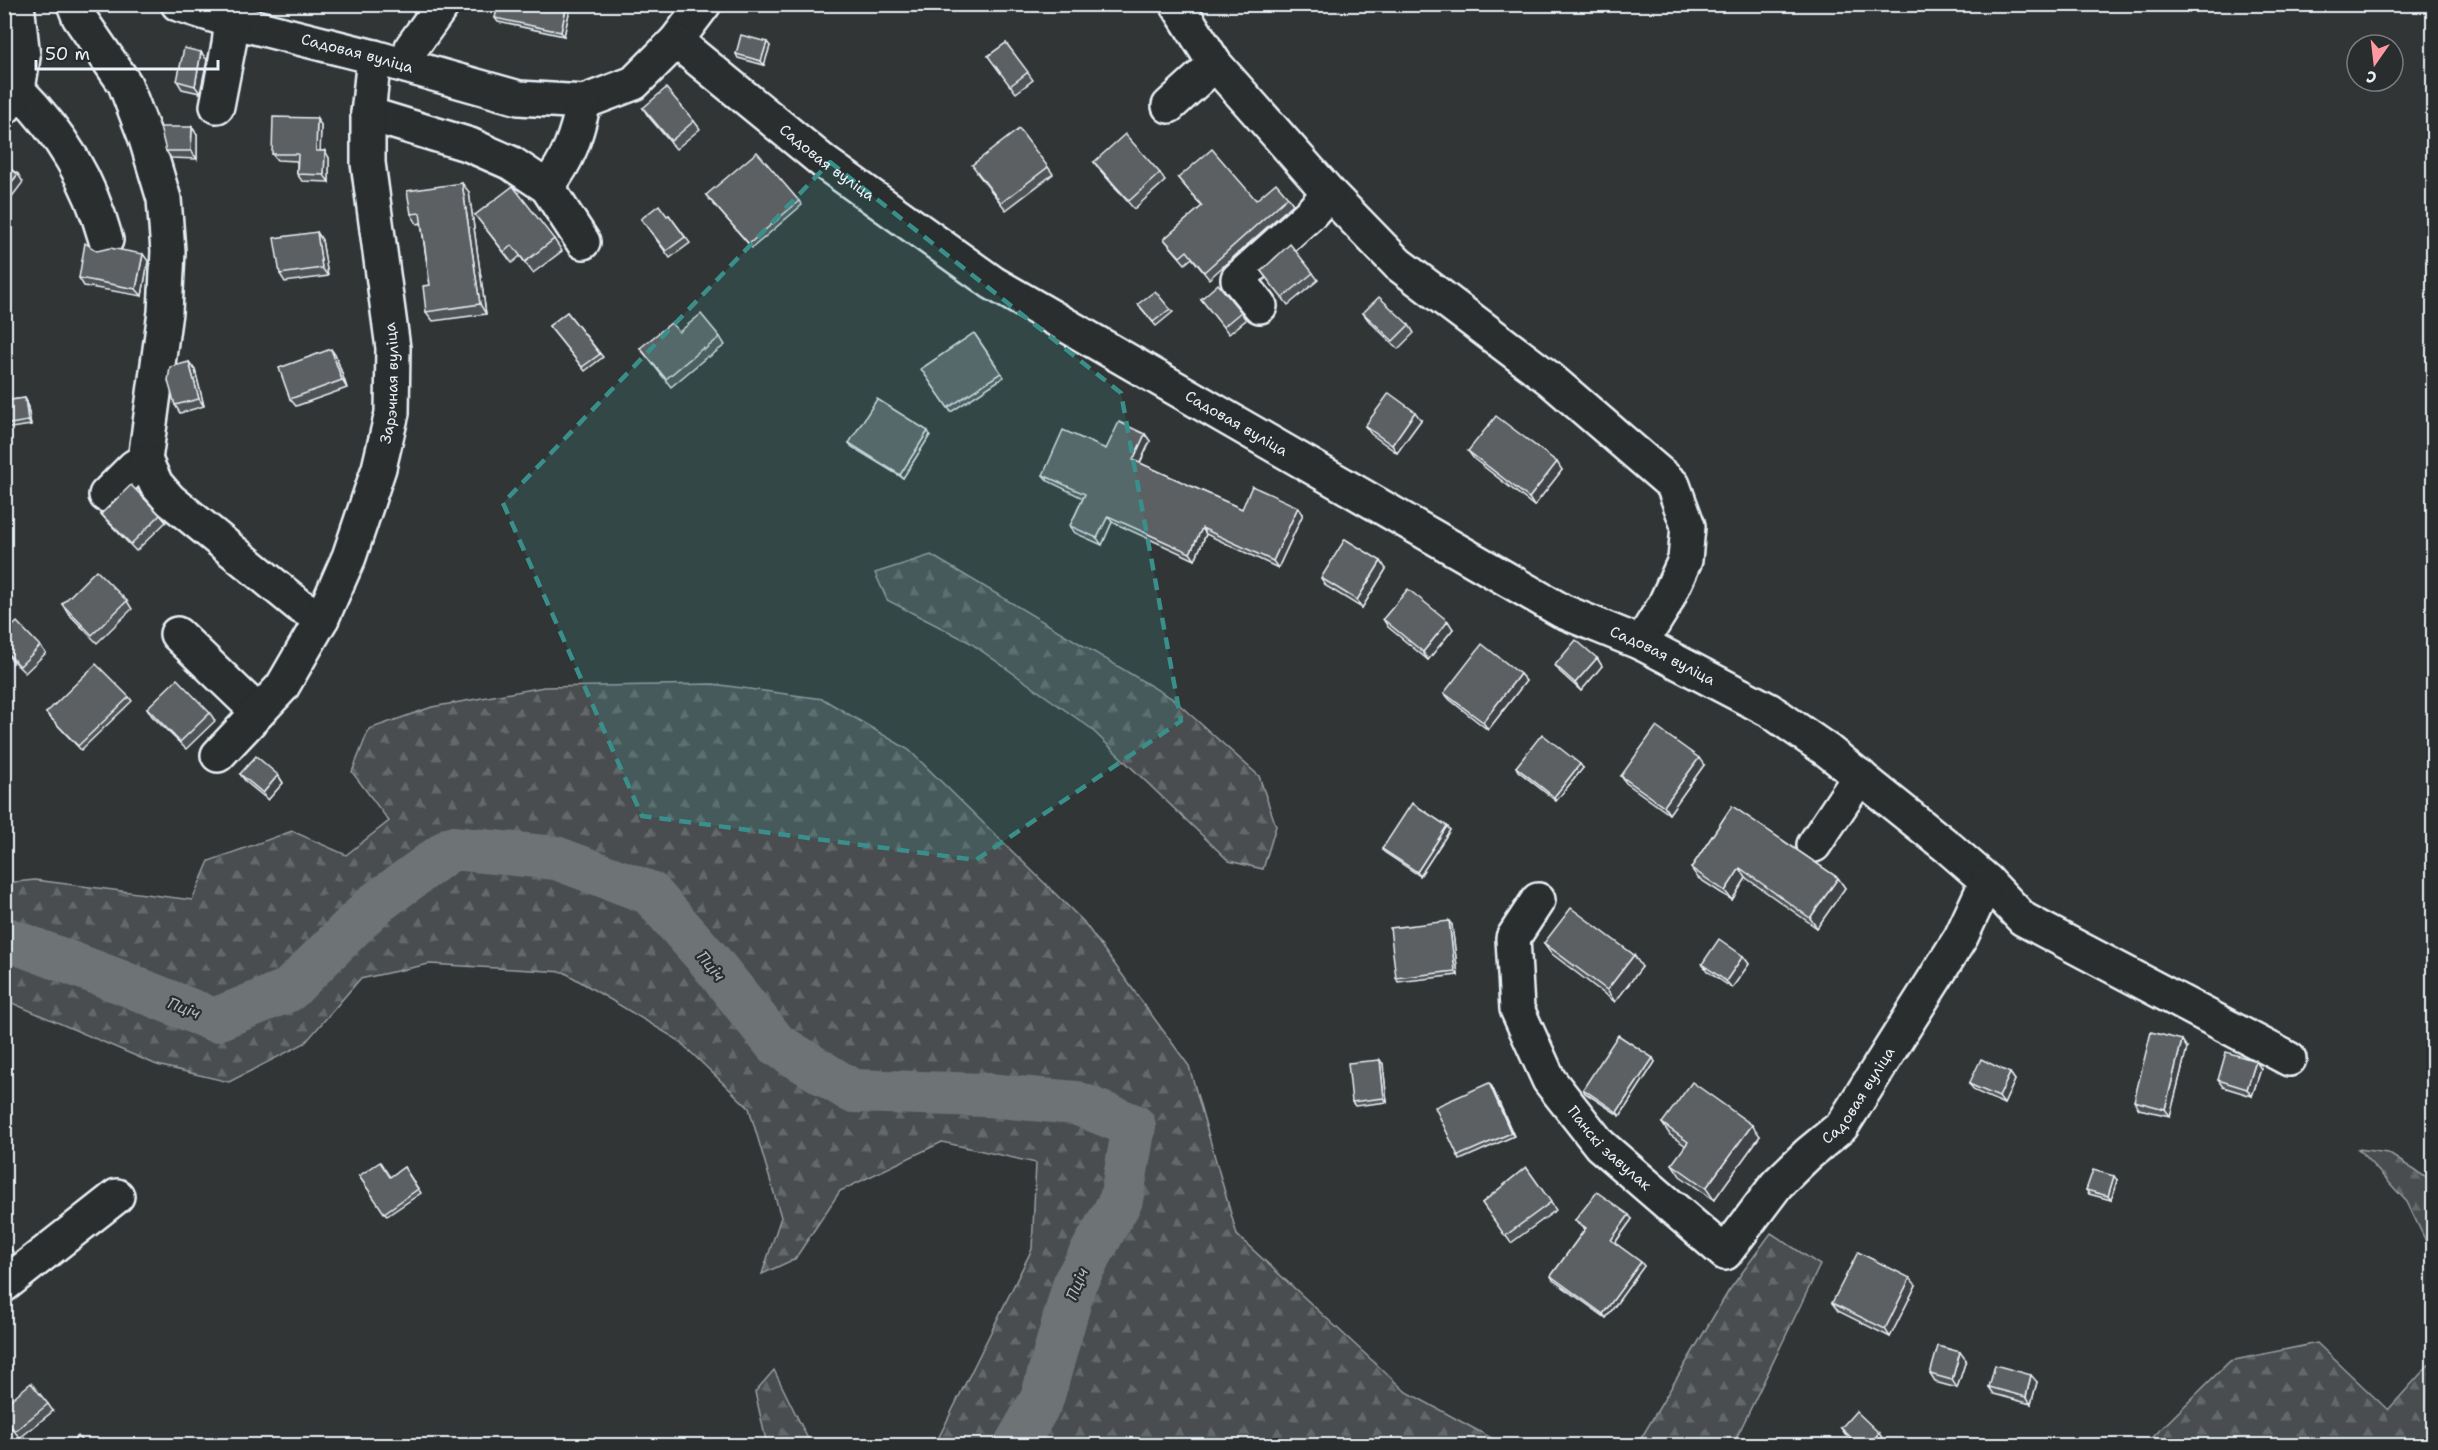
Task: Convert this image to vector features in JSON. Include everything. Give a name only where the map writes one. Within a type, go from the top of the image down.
[{"type":"street","points":[[17,4],[23,57],[11,99],[47,119],[76,164],[98,208],[106,240]]},
{"type":"street","points":[[74,4],[79,17],[125,84],[146,139],[164,199],[168,251],[165,312],[145,460],[156,484],[170,500],[300,606],[322,618]]},
{"type":"street","name":"Садовая вуліца","points":[[178,4],[233,13],[374,57],[519,98],[584,102],[634,83],[676,41],[825,163],[993,283],[1562,611],[1641,643],[1769,710],[1860,776],[1987,881],[1960,937],[1842,1126],[1808,1154]]},
{"type":"street","points":[[406,66],[412,47],[443,4]]},
{"type":"street","points":[[676,41],[704,4]]},
{"type":"street","points":[[1177,4],[1215,64],[1329,193],[1398,264],[1550,379],[1673,485],[1688,526],[1684,560],[1664,606],[1641,643]]},
{"type":"street","points":[[217,106],[233,13]]},
{"type":"street","name":"Зарэчная вуліца","points":[[218,755],[282,687],[322,618],[349,557],[376,479],[392,413],[393,348],[368,163],[368,114],[374,57]]},
{"type":"street","points":[[1169,106],[1215,64]]},
{"type":"street","points":[[547,187],[562,168],[576,139],[584,102]]},
{"type":"street","points":[[368,114],[470,145],[511,163],[547,187],[583,243]]},
{"type":"street","points":[[1260,306],[1238,279],[1311,213],[1329,193]]},
{"type":"street","points":[[106,495],[134,467],[145,460]]},
{"type":"street","points":[[177,634],[258,712]]},
{"type":"street","points":[[1814,845],[1860,776]]},
{"type":"street","points":[[1987,881],[2022,919],[2289,1059]]},
{"type":"street","name":"Панскі завулак","points":[[1538,900],[1513,938],[1517,1009],[1549,1080],[1600,1145],[1725,1253],[1777,1184],[1808,1154]]},
{"type":"street","points":[[4,1285],[117,1196]]},
{"type":"highlighted area","points":[[830,162],[1121,393],[1181,721],[976,860],[642,816],[503,503]]},
{"type":"green space","points":[[931,555],[1173,699],[1259,776],[1276,826],[1263,869],[1229,861],[1089,727],[969,642],[887,600],[875,573]]},
{"type":"green space","points":[[713,684],[823,699],[909,750],[1083,921],[1189,1066],[1237,1235],[1405,1391],[1504,1445],[935,1445],[1032,1249],[1036,1163],[942,1142],[840,1191],[795,1259],[762,1274],[781,1217],[749,1108],[678,1040],[564,972],[429,964],[360,979],[305,1043],[229,1082],[157,1065],[5,1000],[5,883],[35,880],[192,900],[209,861],[292,831],[346,855],[389,821],[352,772],[369,729],[432,707],[544,687]]},
{"type":"green space","points":[[2358,1149],[2388,1153],[2433,1182],[2433,1256],[2407,1202]]},
{"type":"green space","points":[[1771,1233],[1820,1265],[1733,1445],[1637,1445],[1728,1292]]},
{"type":"green space","points":[[2317,1343],[2388,1410],[2433,1360],[2433,1445],[2147,1445],[2230,1361]]},
{"type":"green space","points":[[774,1370],[811,1445],[767,1445],[755,1392]]},
{"type":"building","points":[[498,4],[567,4],[561,32],[495,18]]},
{"type":"building","points":[[741,35],[767,42],[761,61],[736,54]]},
{"type":"building","points":[[1006,43],[1028,72],[1010,86],[988,56]]},
{"type":"building","points":[[184,48],[201,52],[195,86],[177,81]]},
{"type":"building","points":[[666,88],[694,121],[671,141],[643,108]]},
{"type":"building","points":[[273,117],[317,118],[316,151],[325,151],[324,175],[297,174],[298,154],[272,154]]},
{"type":"building","points":[[160,127],[192,127],[191,151],[166,151]]},
{"type":"building","points":[[1019,129],[1048,167],[1001,203],[972,165]]},
{"type":"building","points":[[1125,134],[1160,173],[1129,201],[1094,162]]},
{"type":"building","points":[[1212,149],[1256,200],[1276,183],[1288,197],[1204,272],[1187,251],[1180,257],[1164,239],[1202,206],[1178,178]]},
{"type":"building","points":[[757,152],[799,201],[749,244],[706,195]]},
{"type":"building","points":[[4,165],[18,174],[4,192]]},
{"type":"building","points":[[462,183],[480,304],[426,312],[423,286],[430,285],[420,213],[411,214],[407,191]]},
{"type":"building","points":[[513,186],[554,239],[525,262],[512,245],[504,252],[475,215]]},
{"type":"building","points":[[659,205],[685,237],[666,251],[641,219]]},
{"type":"building","points":[[317,232],[322,268],[280,274],[274,238]]},
{"type":"building","points":[[85,243],[97,251],[110,248],[143,254],[136,289],[79,278]]},
{"type":"building","points":[[1290,244],[1313,273],[1282,298],[1261,271]]},
{"type":"building","points":[[1218,284],[1241,312],[1223,327],[1201,299]]},
{"type":"building","points":[[1155,291],[1170,309],[1153,322],[1138,304]]},
{"type":"building","points":[[1379,297],[1409,325],[1393,341],[1363,313]]},
{"type":"building","points":[[567,312],[600,354],[582,367],[549,326]]},
{"type":"building","points":[[701,314],[720,337],[666,379],[640,348],[671,323],[679,332]]},
{"type":"building","points":[[974,333],[1001,373],[948,408],[921,369]]},
{"type":"building","points":[[331,349],[342,380],[290,399],[279,368]]},
{"type":"building","points":[[189,362],[199,399],[175,405],[168,381],[170,367]]},
{"type":"building","points":[[1389,393],[1415,412],[1392,445],[1365,426]]},
{"type":"building","points":[[25,398],[28,421],[4,425],[4,401]]},
{"type":"building","points":[[877,399],[928,431],[900,475],[849,443]]},
{"type":"building","points":[[1496,416],[1557,462],[1529,498],[1468,451]]},
{"type":"building","points":[[1119,422],[1145,434],[1133,460],[1242,509],[1252,486],[1298,507],[1273,561],[1202,528],[1190,553],[1108,516],[1097,538],[1070,526],[1085,494],[1043,475],[1063,430],[1106,449]]},
{"type":"building","points":[[131,485],[160,515],[131,544],[101,514]]},
{"type":"building","points":[[1345,539],[1381,561],[1357,600],[1321,578]]},
{"type":"building","points":[[96,570],[127,601],[92,635],[62,604]]},
{"type":"building","points":[[1408,589],[1448,621],[1423,652],[1383,619]]},
{"type":"building","points":[[17,622],[40,646],[20,666],[4,650],[4,634]]},
{"type":"building","points":[[1576,640],[1597,658],[1575,683],[1555,665]]},
{"type":"building","points":[[1482,644],[1520,674],[1483,722],[1444,693]]},
{"type":"building","points":[[96,664],[129,697],[78,746],[46,713]]},
{"type":"building","points":[[177,679],[210,713],[180,742],[147,708]]},
{"type":"building","points":[[1656,727],[1699,758],[1664,806],[1621,776]]},
{"type":"building","points":[[1542,734],[1580,764],[1554,797],[1516,767]]},
{"type":"building","points":[[256,756],[278,775],[263,793],[240,774]]},
{"type":"building","points":[[1412,803],[1447,826],[1417,872],[1382,849]]},
{"type":"building","points":[[1732,806],[1838,878],[1810,918],[1740,868],[1725,891],[1691,868]]},
{"type":"building","points":[[1571,908],[1634,955],[1607,990],[1544,943]]},
{"type":"building","points":[[1449,921],[1455,971],[1396,978],[1390,928]]},
{"type":"building","points":[[1719,939],[1743,956],[1726,981],[1702,964]]},
{"type":"building","points":[[2151,1032],[2182,1040],[2165,1109],[2134,1101]]},
{"type":"building","points":[[1618,1035],[1653,1058],[1617,1112],[1583,1089]]},
{"type":"building","points":[[2226,1052],[2256,1061],[2247,1089],[2218,1080]]},
{"type":"building","points":[[1981,1059],[2010,1073],[1999,1097],[1969,1084]]},
{"type":"building","points":[[1380,1060],[1384,1098],[1352,1102],[1348,1063]]},
{"type":"building","points":[[1692,1082],[1752,1125],[1706,1188],[1672,1164],[1688,1142],[1662,1123]]},
{"type":"building","points":[[1489,1083],[1511,1133],[1458,1156],[1435,1107]]},
{"type":"building","points":[[380,1162],[390,1177],[404,1167],[418,1189],[384,1213],[359,1176]]},
{"type":"building","points":[[1526,1167],[1551,1202],[1505,1236],[1482,1203]]},
{"type":"building","points":[[2093,1170],[2114,1176],[2108,1196],[2086,1190]]},
{"type":"building","points":[[1597,1192],[1629,1215],[1611,1240],[1641,1262],[1603,1314],[1551,1276],[1586,1228],[1575,1220]]},
{"type":"building","points":[[4,1239],[11,1249],[4,1255]]},
{"type":"building","points":[[1858,1252],[1910,1278],[1885,1329],[1832,1303]]},
{"type":"building","points":[[1938,1346],[1960,1352],[1952,1380],[1930,1374]]},
{"type":"building","points":[[1995,1365],[2031,1375],[2026,1397],[1989,1387]]},
{"type":"building","points":[[31,1383],[48,1404],[15,1431],[4,1418],[4,1405]]},
{"type":"building","points":[[1856,1411],[1879,1433],[1867,1446],[1860,1446],[1841,1428]]},
{"type":"building","points":[[78,1436],[85,1446],[65,1446]]},
{"type":"waterway","name":"Пціч","points":[[4,938],[214,1020],[289,990],[375,904],[452,848],[556,858],[650,893],[710,961],[776,1044],[852,1091],[987,1095],[1076,1103],[1134,1126],[1121,1200],[1075,1282],[1042,1399],[1015,1446]]}]
